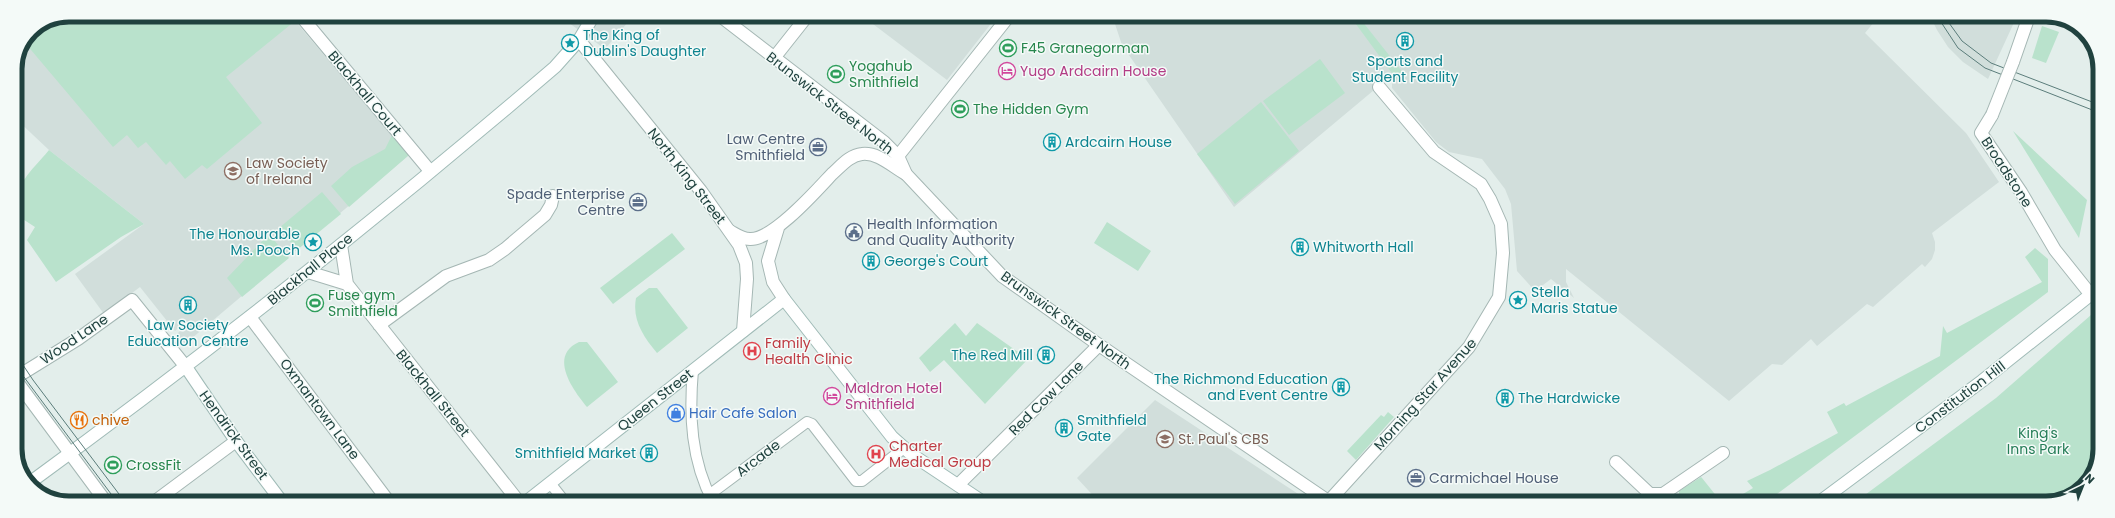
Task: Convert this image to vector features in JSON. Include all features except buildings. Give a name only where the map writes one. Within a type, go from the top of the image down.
[{"type":"street","name":"Blackhall Court","points":[[306,22],[430,170]]},
{"type":"street","name":"Blackhall Place","points":[[34,480],[186,367],[341,245],[555,67],[579,40],[590,22]]},
{"type":"street","name":"Brunswick Street North","points":[[728,22],[865,126],[898,156],[906,174],[1002,276],[1099,345],[1321,496]]},
{"type":"street","points":[[774,58],[802,22]]},
{"type":"street","points":[[898,156],[1004,22]]},
{"type":"street","name":"Broadstone","points":[[2027,22],[2014,62],[1992,115],[1981,132],[2021,192],[2055,250],[2093,289]]},
{"type":"street","name":"North King Street","points":[[579,40],[701,191],[739,245],[746,263],[747,279],[743,331]]},
{"type":"street","name":"Morning Star Avenue","points":[[1335,496],[1469,347],[1499,298],[1503,253],[1501,224],[1490,199],[1481,184],[1434,152],[1379,87]]},
{"type":"street","points":[[730,231],[741,238],[752,240],[778,228],[853,156],[862,154],[875,155],[906,174]]},
{"type":"street","points":[[379,325],[446,276],[489,260],[505,249],[545,215],[551,205],[553,196]]},
{"type":"street","points":[[778,228],[768,261],[773,282],[784,299],[892,437],[904,448],[973,496]]},
{"type":"street","name":"Blackhall Street","points":[[341,245],[347,284],[515,496]]},
{"type":"street","points":[[308,272],[347,284]]},
{"type":"street","name":"Constitution Hill","points":[[1827,496],[1970,390],[2093,293]]},
{"type":"street","name":"Queen Street","points":[[534,496],[784,299]]},
{"type":"street","name":"Hendrick Street","points":[[132,300],[186,367],[236,441],[277,496]]},
{"type":"street","name":"Wood Lane","points":[[22,375],[78,339],[132,300]]},
{"type":"street","name":"Oxmantown Lane","points":[[250,317],[384,496]]},
{"type":"street","name":"Red Cow Lane","points":[[958,485],[1099,345]]},
{"type":"street","points":[[693,370],[690,406],[692,434],[704,484],[710,496]]},
{"type":"street","points":[[22,388],[102,496]]},
{"type":"street","name":"Arcade","points":[[715,496],[807,422],[812,424],[856,481],[862,481],[904,448]]},
{"type":"street","points":[[162,496],[236,441]]},
{"type":"street","points":[[1668,496],[1723,453]]},
{"type":"street","points":[[1616,462],[1650,494],[1658,496]]},
{"type":"street","points":[[550,483],[560,496]]},
{"type":"shaded area","name":"Law Society of Ireland","points":[[69,22],[296,22],[409,155],[185,344],[177,334],[180,331],[178,328],[175,331],[140,287],[104,314],[75,274],[144,224],[49,150],[22,125],[23,60],[30,43],[43,30],[60,23]]},
{"type":"shaded area","points":[[568,22],[628,22],[605,49]]},
{"type":"shaded area","points":[[870,22],[992,22],[947,80]]},
{"type":"shaded area","points":[[1116,22],[1874,22],[1865,33],[1966,133],[1999,182],[1932,233],[1935,242],[1935,250],[1932,259],[1925,267],[1922,264],[1873,307],[1867,304],[1817,346],[1811,339],[1782,365],[1772,364],[1729,401],[1566,269],[1566,282],[1574,298],[1551,279],[1535,291],[1517,271],[1511,204],[1505,189],[1482,159],[1449,152],[1436,142],[1392,88],[1392,75],[1234,207],[1122,45],[1115,24]]},
{"type":"shaded area","points":[[1933,22],[2014,22],[1988,79],[1963,62],[1948,47]]},
{"type":"shaded area","name":"St. Paul's CBS","points":[[1155,400],[1301,496],[1094,496],[1077,478]]},
{"type":"green space","points":[[69,22],[294,22],[226,77],[262,123],[207,169],[202,165],[185,179],[170,161],[166,165],[146,142],[138,148],[127,135],[113,147],[28,47],[36,36],[43,30],[60,23]]},
{"type":"green space","points":[[1354,22],[1363,22],[1404,74],[1397,80]]},
{"type":"green space","points":[[2042,26],[2059,32],[2046,63],[2032,58]]},
{"type":"green space","points":[[1320,59],[1345,93],[1289,135],[1263,101]]},
{"type":"green space","points":[[1261,102],[1299,151],[1235,204],[1197,154]]},
{"type":"green space","points":[[2013,131],[2087,200],[2079,238]]},
{"type":"green space","points":[[392,135],[409,155],[349,207],[331,186],[352,167],[385,149]]},
{"type":"green space","points":[[49,150],[144,224],[121,237],[56,282],[27,240],[35,227],[22,219],[22,184],[30,172]]},
{"type":"green space","points":[[322,192],[341,214],[297,250],[279,228]]},
{"type":"green space","points":[[1107,222],[1151,251],[1138,271],[1094,243]]},
{"type":"green space","points":[[672,233],[685,249],[613,304],[600,288]]},
{"type":"green space","points":[[269,234],[289,258],[242,297],[227,278]]},
{"type":"green space","points":[[2035,248],[2048,259],[2048,292],[1774,496],[1740,496],[1753,488],[1747,481],[1838,433],[1827,412],[1844,403],[1846,406],[1940,356],[1943,326],[1947,333],[2042,282],[2025,257]]},
{"type":"green space","points":[[649,288],[657,288],[688,328],[657,353],[643,334],[637,321],[635,306],[636,298]]},
{"type":"green space","name":"King's Inns Park","points":[[2093,313],[2093,449],[2092,458],[2087,472],[2077,484],[2069,490],[2055,495],[2046,496],[1863,496],[1996,398]]},
{"type":"green space","points":[[955,323],[966,336],[977,323],[1028,359],[985,404],[944,360],[930,372],[919,358]]},
{"type":"green space","points":[[579,342],[587,342],[618,382],[587,407],[570,383],[564,364],[565,356],[570,348]]},
{"type":"green space","points":[[1388,412],[1394,417],[1356,460],[1347,451],[1381,415],[1384,417]]},
{"type":"green space","points":[[1701,477],[1716,496],[1679,496],[1679,491]]},
{"type":"tram line","points":[[1941,22],[1958,48],[1985,68],[2093,110]]},
{"type":"tram line","points":[[1948,22],[1962,41],[1991,63],[2093,102]]},
{"type":"tram line","points":[[22,364],[120,496]]},
{"type":"tram line","points":[[22,374],[113,496]]},
{"type":"place","name":"Sports and Student Facility","points":[[1405,41]]},
{"type":"place","name":"The King of Dublin's Daughter","points":[[570,43]]},
{"type":"place","name":"F45 Granegorman","points":[[1008,48]]},
{"type":"place","name":"Yugo Ardcairn House","points":[[1007,71]]},
{"type":"place","name":"Yogahub Smithfield","points":[[836,74]]},
{"type":"place","name":"The Hidden Gym","points":[[960,109]]},
{"type":"place","name":"Ardcairn House","points":[[1052,142]]},
{"type":"place","name":"Law Centre Smithfield","points":[[818,147]]},
{"type":"place","name":"Law Society of Ireland","points":[[233,171]]},
{"type":"place","name":"Spade Enterprise Centre","points":[[638,202]]},
{"type":"place","name":"Health Information and Quality Authority","points":[[854,232]]},
{"type":"place","name":"The Honourable Ms. Pooch","points":[[313,242]]},
{"type":"place","name":"Whitworth Hall","points":[[1300,247]]},
{"type":"place","name":"George's Court","points":[[871,261]]},
{"type":"place","name":"Stella Maris Statue","points":[[1518,300]]},
{"type":"place","name":"Fuse gym Smithfield","points":[[315,303]]},
{"type":"place","name":"Law Society Education Centre","points":[[188,305]]},
{"type":"place","name":"Family Health Clinic","points":[[752,351]]},
{"type":"place","name":"The Red Mill","points":[[1046,355]]},
{"type":"place","name":"The Richmond Education and Event Centre","points":[[1341,387]]},
{"type":"place","name":"Maldron Hotel Smithfield","points":[[832,396]]},
{"type":"place","name":"The Hardwicke","points":[[1505,398]]},
{"type":"place","name":"Hair Cafe Salon","points":[[676,413]]},
{"type":"place","name":"chive","points":[[79,420]]},
{"type":"place","name":"Smithfield Gate","points":[[1064,428]]},
{"type":"place","name":"St. Paul's CBS","points":[[1165,439]]},
{"type":"place","name":"Smithfield Market","points":[[649,453]]},
{"type":"place","name":"Charter Medical Group","points":[[876,454]]},
{"type":"place","name":"CrossFit","points":[[113,465]]},
{"type":"place","name":"Carmichael House","points":[[1416,478]]}]
